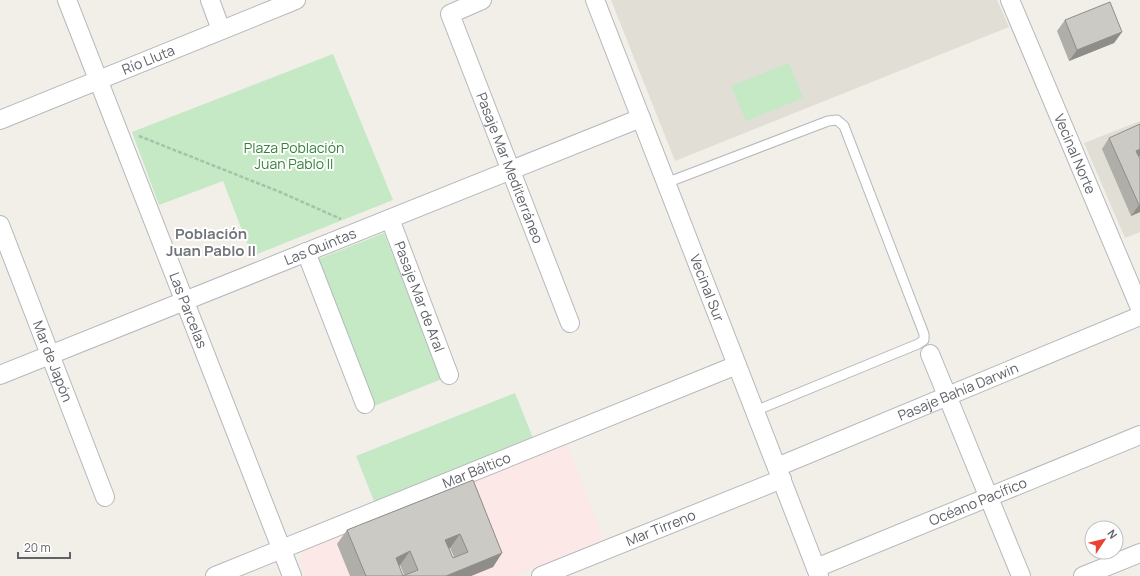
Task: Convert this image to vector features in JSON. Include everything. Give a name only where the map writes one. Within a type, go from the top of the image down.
[{"type":"street","name":"Las Parcelas","points":[[67,0],[292,576]]},
{"type":"street","points":[[210,0],[221,30]]},
{"type":"street","name":"Río Lluta","points":[[0,120],[296,0]]},
{"type":"street","name":"Pasaje Mar Mediterráneo","points":[[482,0],[450,14],[570,323]]},
{"type":"street","name":"Vecinal Sur","points":[[595,0],[817,572]]},
{"type":"street","name":"Vecinal Norte","points":[[1010,0],[1140,308]]},
{"type":"street","name":"Las Quintas","points":[[0,375],[641,118]]},
{"type":"street","name":"Pasaje Mar de Aral","points":[[390,219],[449,375]]},
{"type":"street","name":"Mar de Japón","points":[[0,225],[105,497]]},
{"type":"street","points":[[306,252],[366,404]]},
{"type":"street","name":"Pasaje Bahía Darwin","points":[[779,474],[948,396],[1140,316]]},
{"type":"street","points":[[930,354],[1021,576]]},
{"type":"street","name":"Mar Báltico","points":[[215,576],[737,365]]},
{"type":"street","name":"Océano Pacífico","points":[[817,572],[988,497],[1140,435]]},
{"type":"street","name":"Mar Tirreno","points":[[541,576],[779,474]]},
{"type":"street","points":[[1083,576],[1140,553]]},
{"type":"lane","points":[[666,183],[832,120],[837,120],[844,126],[924,334],[924,340],[918,344],[755,411]]},
{"type":"path","points":[[116,127],[272,189],[363,229]]},
{"type":"shaded area","points":[[611,0],[997,0],[1009,27],[675,161]]},
{"type":"shaded area","points":[[1140,121],[1140,232],[1125,238],[1084,143]]},
{"type":"shaded area","points":[[565,439],[604,540],[514,576],[305,576],[299,560],[306,548]]},
{"type":"green space","name":"Plaza Población Juan Pablo II","points":[[333,54],[393,200],[252,256],[223,181],[159,205],[132,132]]},
{"type":"green space","points":[[789,63],[803,98],[746,121],[731,86]]},
{"type":"green space","points":[[384,233],[442,379],[374,406],[316,260]]},
{"type":"green space","points":[[515,393],[533,438],[374,501],[356,456]]},
{"type":"building","points":[[1110,2],[1122,32],[1077,50],[1065,20]]},
{"type":"building","points":[[1140,124],[1140,149],[1136,151],[1140,159],[1139,205],[1109,138]]},
{"type":"building","points":[[473,480],[502,553],[446,576],[403,576],[366,576],[347,530]],"holes":[[[460,534],[468,552],[453,558],[445,540]],[[410,551],[418,570],[403,576],[396,558]]]},
{"type":"district","name":"Población Juan Pablo II","points":[[211,242]]}]
